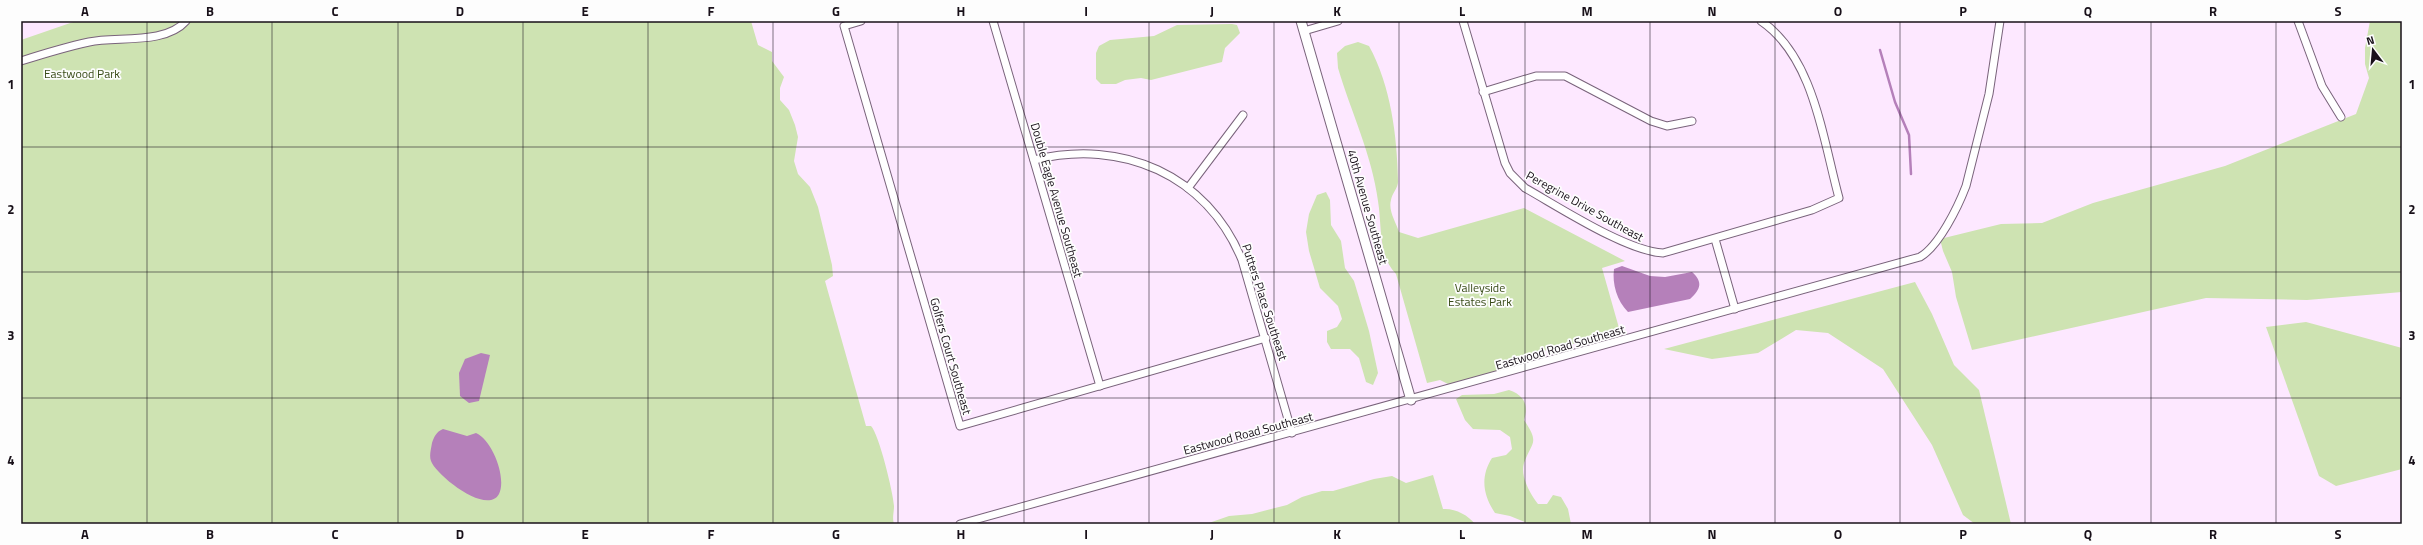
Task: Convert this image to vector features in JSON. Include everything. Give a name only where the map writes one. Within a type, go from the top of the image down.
[{"type":"street","points":[[21,61],[90,42],[146,37],[167,33],[186,21]]},
{"type":"street","name":"Golfers Court Southeast","points":[[861,21],[844,26],[960,426],[1266,338]]},
{"type":"street","name":"Double Eagle Avenue Southeast","points":[[993,21],[1100,386]]},
{"type":"street","name":"40th Avenue Southeast","points":[[1301,21],[1411,400]]},
{"type":"street","points":[[1304,31],[1338,21]]},
{"type":"street","name":"Peregrine Drive Southeast","points":[[1463,21],[1483,92],[1505,163],[1510,173],[1525,188],[1626,243],[1649,253],[1662,253],[1715,239],[1812,210],[1839,198],[1811,94],[1804,74],[1780,37],[1761,21]]},
{"type":"street","name":"Eastwood Road Southeast","points":[[960,524],[1411,400],[1920,257],[1931,248],[1960,201],[1966,186],[1989,94],[2000,21]]},
{"type":"street","points":[[2298,21],[2322,86],[2341,117]]},
{"type":"street","points":[[1483,92],[1536,76],[1565,76],[1651,121],[1667,126],[1692,121]]},
{"type":"street","points":[[1188,188],[1243,115]]},
{"type":"street","name":"Putters Place Southeast","points":[[1034,160],[1079,153],[1114,155],[1146,164],[1188,188],[1214,212],[1234,242],[1247,274],[1292,432]]},
{"type":"street","points":[[1715,239],[1735,309]]},
{"type":"green space","name":"Eastwood Park","points":[[76,21],[751,21],[758,45],[772,52],[772,61],[784,77],[780,88],[780,100],[789,110],[798,137],[794,161],[798,174],[810,187],[818,207],[832,265],[833,276],[825,281],[866,426],[871,426],[874,431],[885,464],[893,499],[894,524],[21,524],[21,40]]},
{"type":"green space","points":[[2370,21],[2402,21],[2402,292],[2307,300],[2206,298],[1972,350],[1956,297],[1952,272],[1943,251],[1940,239],[2001,224],[2042,223],[2093,203],[2225,166],[2356,114],[2369,78],[2365,64],[2365,48]]},
{"type":"green space","points":[[1177,25],[1237,25],[1240,33],[1225,48],[1222,62],[1151,80],[1141,78],[1125,80],[1116,84],[1101,84],[1096,79],[1096,53],[1099,46],[1110,40],[1154,36]]},
{"type":"green space","name":"Valleyside Estates Park","points":[[1358,42],[1369,46],[1377,61],[1388,94],[1396,146],[1398,183],[1390,204],[1399,232],[1418,238],[1524,208],[1625,261],[1602,268],[1619,328],[1591,336],[1590,340],[1526,355],[1513,368],[1463,382],[1448,384],[1440,380],[1427,383],[1396,274],[1390,267],[1383,249],[1378,201],[1371,167],[1338,68],[1337,53],[1345,46]]},
{"type":"green space","points":[[1326,192],[1330,200],[1331,225],[1341,241],[1345,268],[1354,281],[1369,331],[1378,373],[1373,385],[1366,382],[1359,358],[1350,349],[1331,349],[1327,342],[1327,331],[1337,327],[1342,319],[1338,306],[1320,288],[1309,251],[1306,232],[1309,214],[1317,195]]},
{"type":"green space","points":[[1915,282],[1932,314],[1954,365],[1979,390],[2011,524],[1975,524],[1963,515],[1932,445],[1883,369],[1828,333],[1796,330],[1758,353],[1712,359],[1664,349]]},
{"type":"green space","points":[[2306,322],[2402,348],[2402,469],[2336,486],[2319,476],[2266,327]]},
{"type":"green space","points":[[1509,390],[1514,392],[1524,401],[1526,410],[1524,420],[1533,438],[1532,446],[1523,468],[1523,473],[1529,490],[1538,504],[1547,504],[1553,495],[1561,497],[1568,509],[1571,524],[1530,524],[1510,516],[1495,513],[1491,506],[1484,486],[1486,472],[1492,458],[1506,455],[1512,449],[1510,437],[1500,430],[1473,429],[1465,420],[1456,399],[1462,395],[1494,394]]},
{"type":"green space","points":[[1433,475],[1443,509],[1461,513],[1475,524],[1206,524],[1229,516],[1252,514],[1287,505],[1302,497],[1322,491],[1333,491],[1374,479],[1392,476],[1406,483]]},
{"type":"shaded area","points":[[1622,266],[1650,276],[1665,277],[1692,272],[1698,279],[1699,286],[1690,299],[1628,312],[1618,298],[1614,280],[1614,269]]},
{"type":"shaded area","points":[[481,353],[490,355],[479,401],[469,403],[460,396],[459,373],[465,359]]},
{"type":"shaded area","points":[[443,429],[467,436],[476,433],[487,443],[496,460],[501,478],[499,494],[493,499],[484,500],[462,491],[442,475],[435,467],[431,461],[430,452],[436,435]]},
{"type":"waterway","points":[[1880,50],[1895,102],[1909,135],[1911,174]]}]
